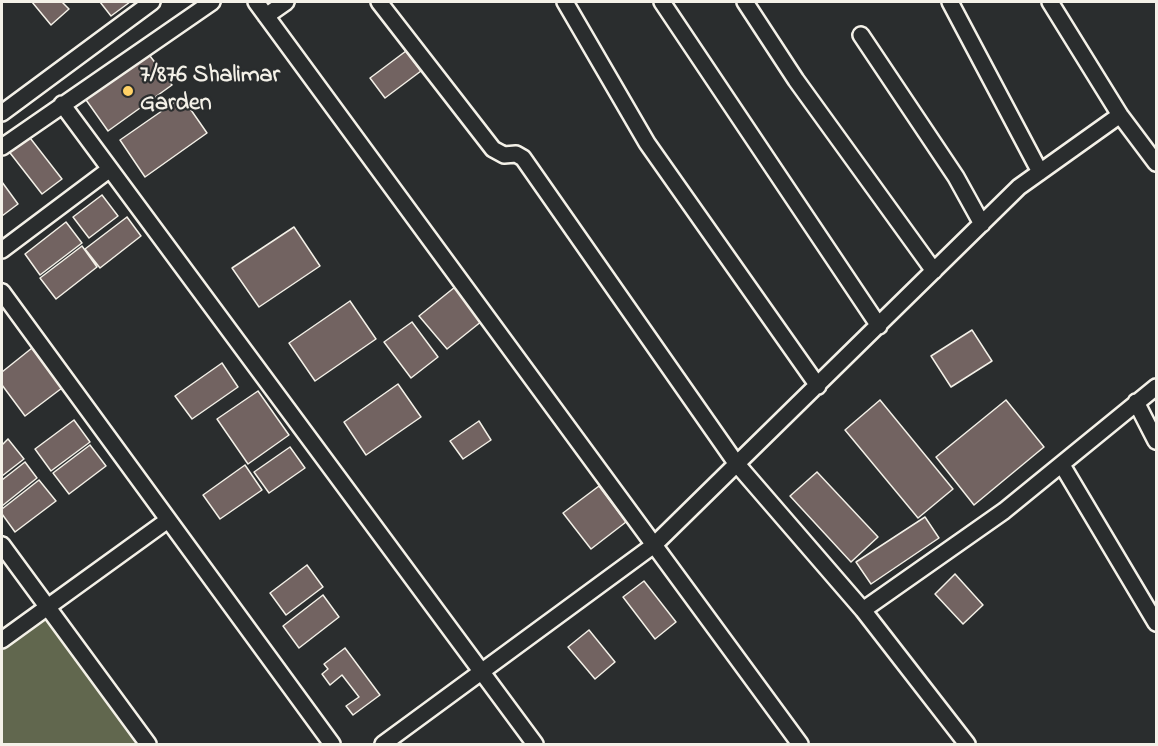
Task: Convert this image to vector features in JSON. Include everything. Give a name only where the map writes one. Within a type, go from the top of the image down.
[{"type":"street","points":[[2,113],[152,2]]},
{"type":"street","points":[[2,147],[212,2]]},
{"type":"street","points":[[256,2],[800,744]]},
{"type":"street","points":[[266,16],[286,2]]},
{"type":"street","points":[[380,2],[493,149],[504,155],[516,154],[523,158],[736,463],[863,610],[967,744]]},
{"type":"street","points":[[565,2],[647,143],[818,387]]},
{"type":"street","points":[[662,2],[879,326]]},
{"type":"street","points":[[745,2],[796,80],[934,271]]},
{"type":"street","points":[[950,2],[1040,172]]},
{"type":"street","points":[[1054,2],[1120,115],[1156,163]]},
{"type":"street","points":[[861,35],[956,177],[982,224]]},
{"type":"street","points":[[62,104],[480,673],[535,744]]},
{"type":"street","points":[[383,744],[654,545],[736,463],[818,387],[1019,187],[1120,115]]},
{"type":"street","points":[[2,250],[110,169]]},
{"type":"street","points":[[2,292],[332,744]]},
{"type":"street","points":[[863,610],[1004,511],[1156,387]]},
{"type":"street","points":[[1136,402],[1156,441]]},
{"type":"street","points":[[1062,465],[1156,622]]},
{"type":"street","points":[[2,640],[168,520]]},
{"type":"street","points":[[2,545],[148,744]]},
{"type":"green space","points":[[47,607],[148,744],[2,744],[2,640]]},
{"type":"building","points":[[32,2],[62,2],[69,9],[51,25]]},
{"type":"building","points":[[100,2],[130,2],[111,16]]},
{"type":"building","points":[[406,51],[421,71],[385,98],[370,78]]},
{"type":"building","name":"7/876 Shalimar Garden","points":[[147,52],[172,85],[108,131],[84,97]]},
{"type":"building","points":[[182,97],[207,133],[145,177],[120,140]]},
{"type":"building","points":[[27,134],[62,179],[42,194],[7,149]]},
{"type":"building","points":[[2,182],[18,204],[2,216]]},
{"type":"building","points":[[102,195],[118,216],[89,238],[73,217]]},
{"type":"building","points":[[127,217],[141,236],[100,268],[85,249]]},
{"type":"building","points":[[66,222],[82,243],[40,275],[25,254]]},
{"type":"building","points":[[294,227],[320,266],[259,307],[232,268]]},
{"type":"building","points":[[82,246],[97,267],[56,299],[40,278]]},
{"type":"building","points":[[455,287],[482,321],[447,349],[419,316]]},
{"type":"building","points":[[350,301],[376,339],[315,381],[289,343]]},
{"type":"building","points":[[412,322],[438,357],[411,378],[384,342]]},
{"type":"building","points":[[972,330],[992,361],[951,387],[931,356]]},
{"type":"building","points":[[32,348],[62,388],[25,416],[2,385],[2,372]]},
{"type":"building","points":[[222,363],[238,387],[192,419],[175,396]]},
{"type":"building","points":[[398,384],[421,417],[366,455],[344,422]]},
{"type":"building","points":[[258,391],[289,435],[248,464],[217,419]]},
{"type":"building","points":[[880,400],[953,489],[918,518],[845,430]]},
{"type":"building","points":[[1006,400],[1044,447],[974,505],[936,457]]},
{"type":"building","points":[[74,420],[90,442],[51,471],[35,449]]},
{"type":"building","points":[[479,421],[491,440],[463,459],[450,441]]},
{"type":"building","points":[[8,439],[24,459],[2,476],[2,445]]},
{"type":"building","points":[[90,445],[106,466],[69,494],[53,473]]},
{"type":"building","points":[[290,447],[305,468],[269,493],[254,472]]},
{"type":"building","points":[[25,462],[37,478],[2,506],[2,480]]},
{"type":"building","points":[[245,465],[262,490],[220,519],[203,495]]},
{"type":"building","points":[[817,472],[878,537],[851,562],[790,496]]},
{"type":"building","points":[[39,480],[56,501],[15,532],[2,514],[2,509]]},
{"type":"building","points":[[599,486],[626,522],[591,549],[563,513]]},
{"type":"building","points":[[925,517],[939,538],[871,584],[856,562]]},
{"type":"building","points":[[307,565],[323,587],[286,615],[270,593]]},
{"type":"building","points":[[955,574],[983,605],[963,624],[935,594]]},
{"type":"building","points":[[644,581],[676,622],[655,639],[623,597]]},
{"type":"building","points":[[323,595],[339,617],[299,648],[283,626]]},
{"type":"building","points":[[589,630],[615,662],[595,679],[568,647]]},
{"type":"building","points":[[345,648],[380,695],[353,715],[346,706],[359,697],[342,675],[330,685],[322,674],[328,669],[324,664]]},
{"type":"place","name":"7/876 Shalimar Garden","points":[[128,91]]}]
